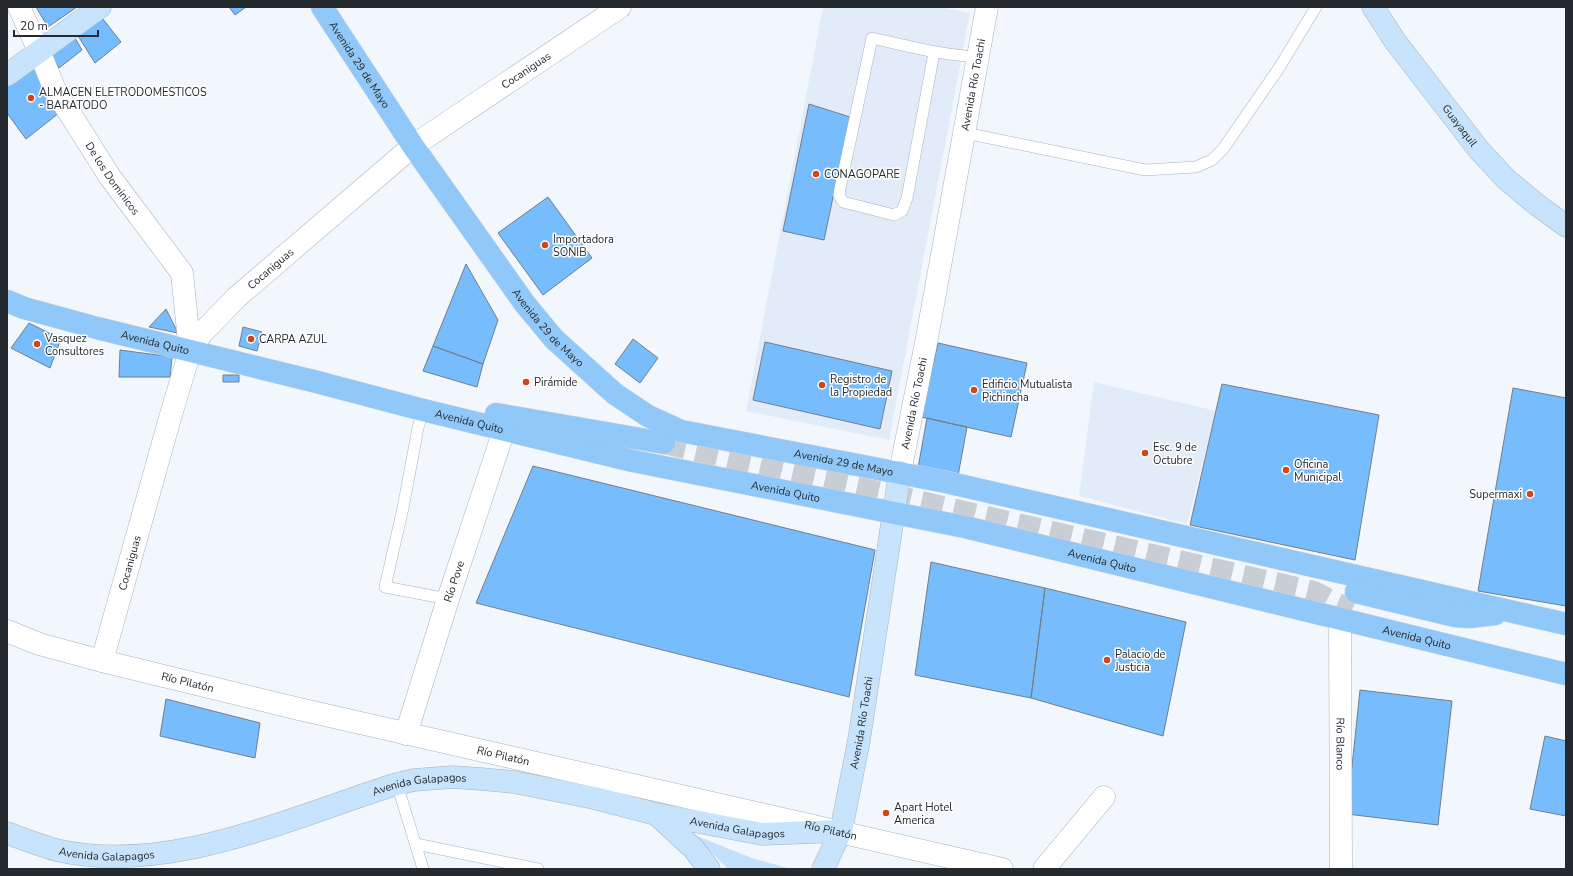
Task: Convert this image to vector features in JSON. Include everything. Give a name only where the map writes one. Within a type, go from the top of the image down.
[{"type":"main road","name":"Avenida 29 de Mayo","points":[[322,7],[413,146],[525,304],[554,339],[615,394],[648,416],[682,431],[739,443],[900,472]]},
{"type":"main road","name":"Avenida Quito","points":[[7,301],[24,308],[190,352],[317,382],[504,430],[633,461],[894,512],[1349,607],[1502,659],[1566,674]]},
{"type":"main road","points":[[417,408],[451,406],[660,442],[588,389],[567,370],[549,349],[525,304]]},
{"type":"main road","points":[[900,472],[1566,624]]},
{"type":"main road","points":[[1349,607],[1469,617],[1510,611]]},
{"type":"street","name":"De los Dominicos","points":[[19,7],[55,90],[110,177],[182,273],[190,352]]},
{"type":"street","points":[[7,74],[100,7]]},
{"type":"street","name":"Cocaniguas","points":[[102,661],[190,352],[202,332],[237,297],[413,146],[620,7]]},
{"type":"street","name":"Avenida Río Toachi","points":[[823,869],[840,831],[859,740],[900,472],[925,351],[988,7]]},
{"type":"street","name":"Guayaquil","points":[[1373,7],[1395,41],[1480,150],[1506,178],[1536,204],[1566,226]]},
{"type":"street","name":"Río Pove","points":[[406,734],[448,598],[504,430]]},
{"type":"street","name":"Río Blanco","points":[[1341,869],[1349,607]]},
{"type":"street","name":"Río Pilatón","points":[[7,632],[39,644],[102,661],[299,710],[840,831],[1002,869]]},
{"type":"street","name":"Avenida Galapagos","points":[[7,833],[56,850],[103,857],[136,858],[173,853],[207,846],[252,833],[397,784],[414,780],[453,777],[514,782],[656,814],[762,834],[840,831]]},
{"type":"street","points":[[1044,869],[1104,797]]},
{"type":"street","points":[[656,814],[694,849],[709,869]]},
{"type":"lane","points":[[965,133],[1145,170],[1196,167],[1212,160],[1223,149],[1279,68],[1316,7]]},
{"type":"lane","points":[[934,52],[907,198],[902,211],[894,215],[843,202],[839,195],[840,189],[872,38],[934,52],[978,57]]},
{"type":"lane","points":[[417,408],[418,428],[403,508],[385,587],[448,598]]},
{"type":"lane","points":[[397,784],[423,869]]},
{"type":"lane","points":[[416,844],[538,869]]},
{"type":"shaded area","points":[[823,7],[940,7],[970,13],[889,440],[746,411]]},
{"type":"shaded area","name":"Esc. 9 de Octubre","points":[[1094,382],[1216,411],[1187,524],[1079,496]]},
{"type":"shaded area","points":[[694,835],[752,858],[791,869],[728,869]]},
{"type":"building","points":[[36,7],[77,7],[48,27]]},
{"type":"building","points":[[229,7],[246,7],[235,15]]},
{"type":"building","points":[[99,14],[121,42],[95,63],[75,31]]},
{"type":"building","points":[[72,33],[82,50],[59,68],[47,50]]},
{"type":"building","name":"ALMACEN ELETRODOMESTICOS - BARATODO","points":[[34,66],[64,109],[26,139],[7,113],[7,86]]},
{"type":"building","name":"CONAGOPARE","points":[[809,104],[850,117],[824,240],[783,231]]},
{"type":"building","name":"Importadora SONIB","points":[[548,197],[592,258],[543,295],[498,233]]},
{"type":"building","points":[[466,264],[498,320],[483,364],[433,346]]},
{"type":"building","points":[[166,309],[178,333],[149,327]]},
{"type":"building","name":"Vasquez Consultores","points":[[29,323],[61,339],[50,368],[11,348]]},
{"type":"building","name":"CARPA AZUL","points":[[243,327],[262,332],[257,351],[239,346]]},
{"type":"building","points":[[633,339],[658,358],[640,383],[615,364]]},
{"type":"building","name":"Registro de la Propiedad","points":[[765,342],[892,371],[880,429],[753,400]]},
{"type":"building","name":"Edificio Mutualista Pichincha","points":[[938,343],[1027,363],[1011,437],[921,417]]},
{"type":"building","points":[[433,346],[483,364],[477,387],[423,371]]},
{"type":"building","points":[[120,350],[172,357],[170,377],[119,377]]},
{"type":"building","points":[[223,375],[239,375],[239,382],[223,382]]},
{"type":"building","name":"Oficina Municipal","points":[[1222,384],[1379,415],[1355,560],[1190,525]]},
{"type":"building","name":"Supermaxi","points":[[1513,388],[1566,398],[1566,606],[1478,591]]},
{"type":"building","points":[[927,418],[967,427],[958,476],[918,468]]},
{"type":"building","points":[[533,466],[875,550],[849,697],[476,603]]},
{"type":"building","points":[[931,562],[1045,588],[1031,698],[915,675]]},
{"type":"building","name":"Palacio de Justicia","points":[[1045,588],[1186,622],[1163,736],[1031,698]]},
{"type":"building","points":[[1360,690],[1452,701],[1438,825],[1347,814]]},
{"type":"building","points":[[166,699],[260,723],[255,758],[160,736]]},
{"type":"building","points":[[1545,736],[1566,741],[1566,816],[1530,809]]},
{"type":"tunnel","points":[[664,443],[1314,592],[1352,610]]},
{"type":"place","name":"ALMACEN ELETRODOMESTICOS - BARATODO","points":[[31,98]]},
{"type":"place","name":"CONAGOPARE","points":[[816,174]]},
{"type":"place","name":"Importadora SONIB","points":[[545,245]]},
{"type":"place","name":"CARPA AZUL","points":[[251,339]]},
{"type":"place","name":"Vasquez Consultores","points":[[37,344]]},
{"type":"place","name":"Pirámide","points":[[526,382]]},
{"type":"place","name":"Registro de la Propiedad","points":[[822,385]]},
{"type":"place","name":"Edificio Mutualista Pichincha","points":[[974,390]]},
{"type":"place","name":"Esc. 9 de Octubre","points":[[1145,453]]},
{"type":"place","name":"Oficina Municipal","points":[[1286,470]]},
{"type":"place","name":"Supermaxi","points":[[1530,494]]},
{"type":"place","name":"Palacio de Justicia","points":[[1107,660]]},
{"type":"place","name":"Apart Hotel America","points":[[886,813]]}]
